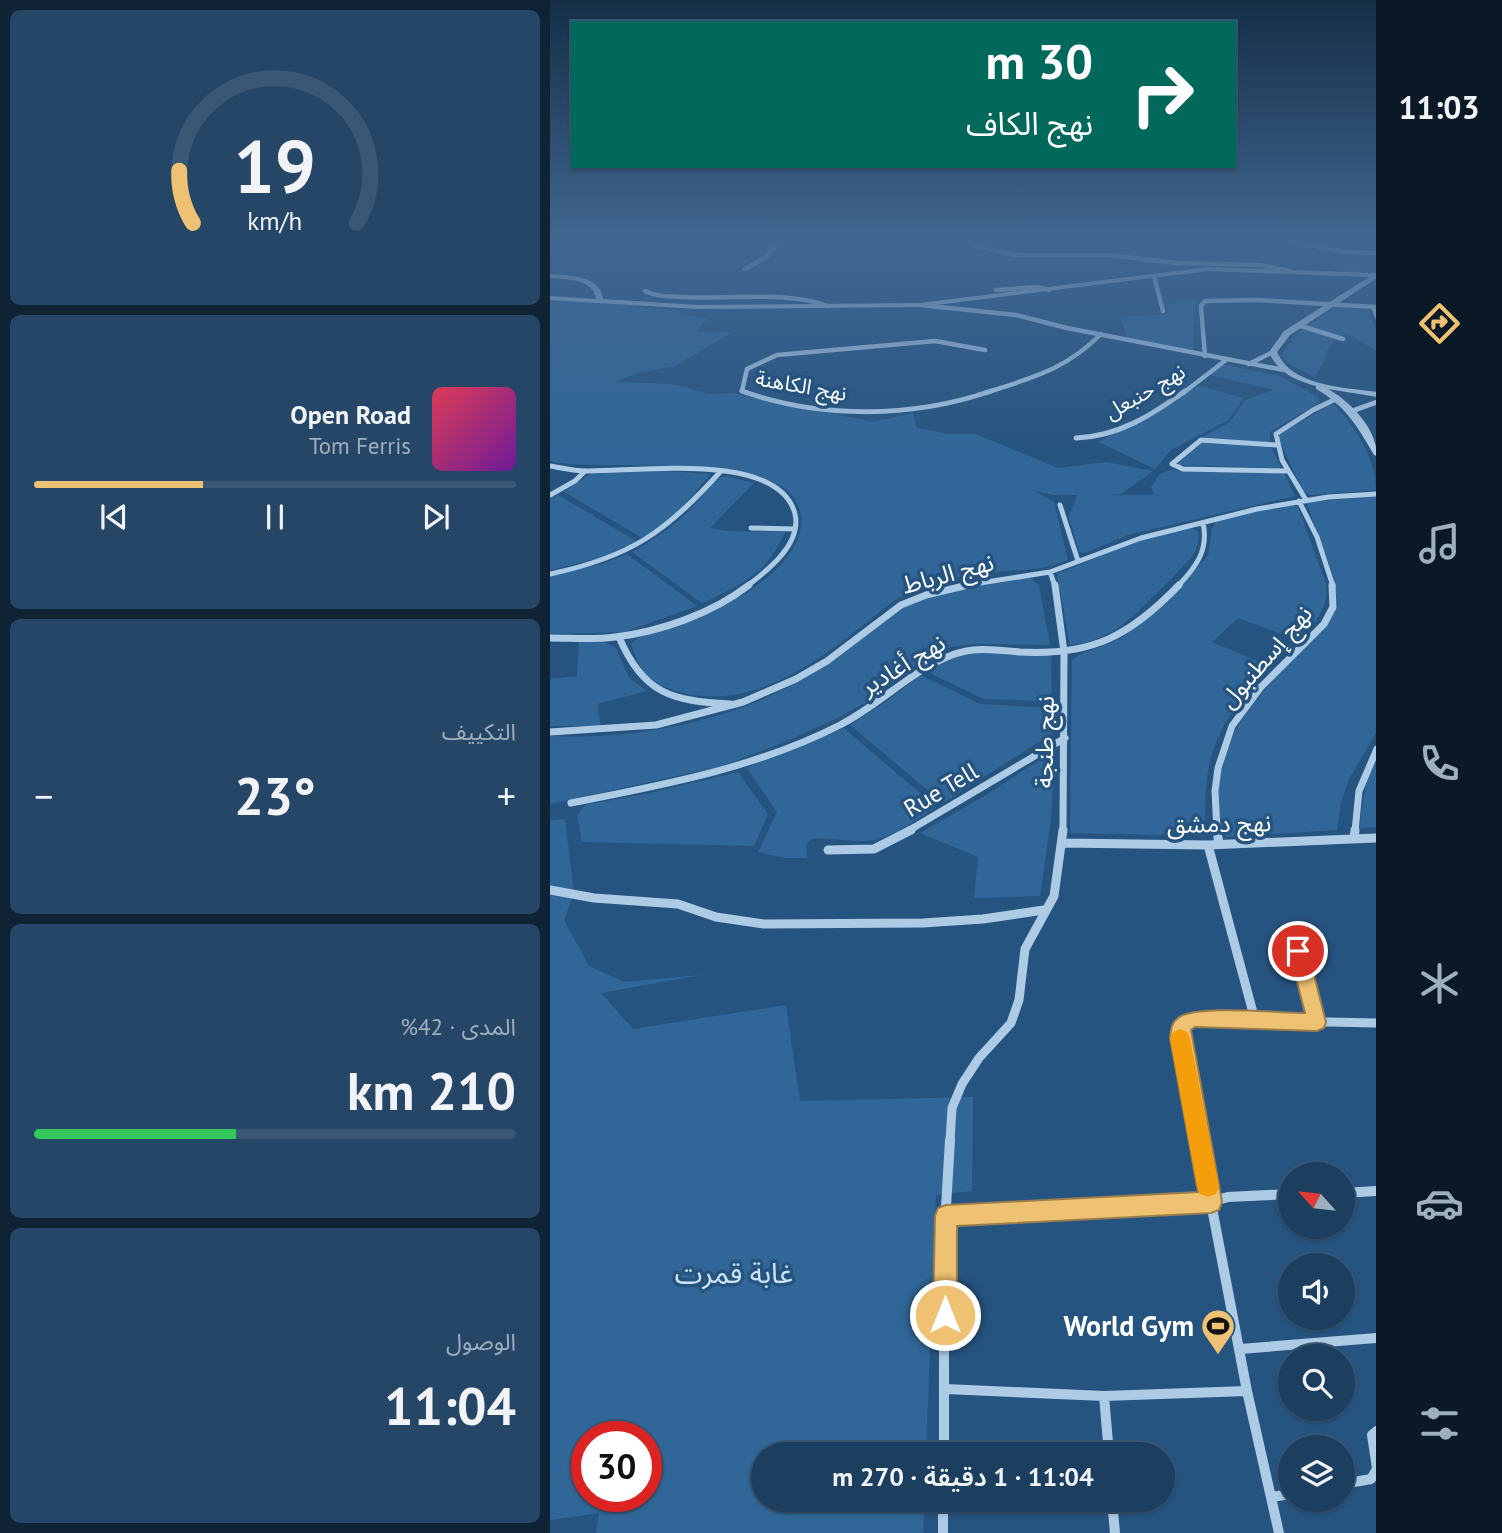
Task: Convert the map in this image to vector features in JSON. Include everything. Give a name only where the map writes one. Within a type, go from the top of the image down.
[{"type":"street","points":[[973,311],[1016,315],[1205,356],[1284,370]]},
{"type":"street","points":[[1201,311],[1205,356]]},
{"type":"street","points":[[1248,364],[1273,352],[1287,333],[1319,311]]},
{"type":"street","points":[[1298,325],[1343,339]]},
{"type":"street","name":"نهج الكاهنة","points":[[985,350],[935,341],[776,355],[747,369],[742,391],[764,399],[848,412],[904,411],[960,401],[1052,370],[1080,355],[1101,334]]},
{"type":"street","points":[[1273,352],[1276,362],[1284,370],[1338,398],[1352,411],[1373,438],[1377,453]]},
{"type":"street","name":"نهج حنبعل","points":[[1076,438],[1097,439],[1128,425],[1186,391],[1226,360]]},
{"type":"street","points":[[1303,380],[1377,395]]},
{"type":"street","points":[[1302,501],[1276,446],[1276,433],[1338,398]]},
{"type":"street","points":[[1352,411],[1377,402]]},
{"type":"street","points":[[1276,446],[1201,440],[1172,464],[1183,469],[1288,471]]},
{"type":"street","points":[[550,466],[585,471],[652,468],[721,471],[756,480],[781,493],[794,511],[796,529],[786,550],[758,581],[705,609],[619,637],[550,638]]},
{"type":"street","points":[[550,495],[575,481],[585,471]]},
{"type":"street","points":[[550,574],[602,562],[646,543],[679,518],[721,471]]},
{"type":"street","name":"نهج الرباط","points":[[550,733],[656,725],[736,704],[796,679],[827,661],[901,605],[915,598],[975,583],[1050,572],[1149,536],[1247,511],[1302,501],[1377,494]]},
{"type":"street","name":"نهج إسطنبول","points":[[1219,844],[1214,800],[1216,769],[1228,730],[1260,687],[1322,626],[1335,604],[1326,566],[1302,501]]},
{"type":"street","points":[[1060,505],[1078,561]]},
{"type":"street","name":"نهج أغادير","points":[[571,803],[696,779],[740,767],[794,747],[844,724],[929,666],[960,651],[972,649],[1064,652],[1080,650],[1113,639],[1158,603],[1201,558],[1206,537],[1203,523]]},
{"type":"street","points":[[751,528],[796,529]]},
{"type":"street","name":"نهج طنجة","points":[[944,1442],[946,1216],[952,1108],[962,1084],[979,1058],[1011,1023],[1019,1000],[1025,949],[1054,896],[1063,843],[1064,652],[1062,622],[1050,572]]},
{"type":"street","points":[[619,637],[635,674],[645,683],[680,699],[736,704]]},
{"type":"street","name":"Rue Tell","points":[[828,850],[861,850],[883,845],[983,789],[1065,738]]},
{"type":"street","points":[[1354,839],[1359,791],[1377,749]]},
{"type":"street","name":"نهج دمشق","points":[[1063,843],[1208,845],[1377,838]]},
{"type":"street","points":[[1208,845],[1255,1020]]},
{"type":"street","points":[[550,890],[594,898],[678,904],[716,917],[764,924],[923,923],[983,919],[1044,910]]},
{"type":"street","points":[[1292,927],[1317,1022]]},
{"type":"street","points":[[1279,1533],[1247,1391],[1180,1038],[1182,1025],[1192,1019],[1377,1023]]},
{"type":"street","points":[[1355,1192],[1377,1191]]},
{"type":"street","points":[[946,1216],[1211,1202],[1228,1197],[1278,1195]]},
{"type":"street","points":[[1240,1349],[1377,1338]]},
{"type":"street","points":[[946,1389],[1104,1396],[1247,1391]]},
{"type":"street","points":[[1104,1396],[1108,1442]]},
{"type":"street","points":[[1355,1482],[1371,1479],[1377,1469],[1372,1435],[1377,1431]]},
{"type":"street","points":[[1272,1497],[1278,1496]]},
{"type":"street","points":[[943,1512],[943,1533]]},
{"type":"street","points":[[1113,1512],[1115,1533]]},
{"type":"green space","points":[[550,311],[677,311],[682,311],[680,315],[707,318],[696,332],[733,332],[675,366],[637,373],[616,382],[673,384],[709,394],[733,393],[873,422],[913,413],[917,428],[950,434],[976,434],[1058,468],[1106,462],[1153,471],[1121,494],[1111,495],[1154,495],[1151,487],[1160,474],[1169,470],[1284,473],[1295,496],[1128,535],[1085,553],[1079,552],[1069,517],[1077,495],[1053,495],[1032,490],[1054,502],[1068,560],[1038,568],[972,577],[951,577],[952,582],[896,599],[827,652],[777,682],[722,696],[693,695],[661,685],[650,678],[640,666],[631,644],[647,633],[741,596],[775,570],[789,555],[801,528],[801,518],[791,495],[767,479],[733,471],[550,461]]},
{"type":"green space","points":[[1167,311],[1195,311],[1193,351],[1127,337],[1120,317],[1169,314]]},
{"type":"green space","points":[[1330,311],[1369,311],[1376,331],[1376,350],[1348,334],[1341,336],[1308,326]]},
{"type":"green space","points":[[1302,328],[1335,338],[1315,377],[1288,364],[1281,355]]},
{"type":"green space","points":[[1223,364],[1280,376],[1318,397],[1320,402],[1270,432],[1270,441],[1265,443],[1202,437],[1230,422],[1245,400],[1274,390],[1210,375]]},
{"type":"green space","points":[[1197,385],[1244,398],[1228,420],[1171,450],[1155,469],[1098,442],[1163,408]]},
{"type":"green space","points":[[1330,405],[1335,405],[1350,424],[1369,455],[1376,490],[1309,495],[1303,491],[1277,436]]},
{"type":"green space","points":[[1203,441],[1272,448],[1281,468],[1176,465]]},
{"type":"green space","points":[[647,470],[711,474],[674,516],[644,539],[564,492],[590,474]]},
{"type":"green space","points":[[726,476],[754,483],[710,528],[785,532],[761,568],[741,584],[702,603],[632,552],[670,528],[715,481]]},
{"type":"green space","points":[[558,495],[638,542],[600,558],[550,570],[550,498]]},
{"type":"green space","points":[[1376,496],[1376,733],[1349,779],[1341,802],[1337,830],[1226,837],[1220,832],[1218,794],[1222,764],[1232,738],[1263,692],[1321,628],[1338,605],[1333,574],[1306,502]]},
{"type":"green space","points":[[1290,504],[1298,507],[1326,584],[1325,601],[1320,615],[1298,640],[1238,618],[1212,642],[1271,667],[1236,707],[1216,743],[1206,784],[1206,836],[1070,833],[1072,660],[1120,639],[1159,607],[1208,556],[1212,529],[1216,521]]},
{"type":"green space","points":[[1190,527],[1198,531],[1195,552],[1160,590],[1121,626],[1096,639],[1070,645],[1057,574],[1144,538]]},
{"type":"green space","points":[[627,554],[697,606],[625,632],[550,634],[550,576],[602,564]]},
{"type":"green space","points":[[1030,578],[1039,585],[1050,645],[972,644],[951,647],[929,655],[873,698],[840,717],[782,743],[722,766],[550,804],[550,736],[615,735],[647,731],[712,717],[743,707],[773,695],[816,672],[910,603],[950,591]]},
{"type":"green space","points":[[599,640],[616,648],[629,678],[647,691],[597,704],[601,726],[550,726],[550,679],[577,676],[579,641]]},
{"type":"green space","points":[[968,652],[1051,655],[1052,701],[984,699],[925,671]]},
{"type":"green space","points":[[920,675],[980,704],[1052,708],[1053,733],[943,803],[850,725]]},
{"type":"green space","points":[[844,728],[936,807],[902,828],[875,840],[811,839],[806,845],[807,858],[785,858],[758,852],[777,812],[747,768]]},
{"type":"green space","points":[[1046,756],[1055,761],[1050,827],[1040,896],[974,898],[978,857],[920,833]]},
{"type":"green space","points":[[1376,762],[1376,827],[1359,828],[1366,784]]},
{"type":"green space","points":[[738,772],[768,814],[754,846],[582,842],[577,816],[585,805]]},
{"type":"green space","name":"غابة قمرت","points":[[565,819],[574,893],[564,920],[589,966],[624,982],[701,975],[601,993],[633,1029],[786,1005],[800,1101],[973,1097],[972,1191],[936,1195],[926,1442],[751,1442],[751,1512],[924,1512],[923,1533],[596,1533],[599,1513],[550,1520],[550,820]]},
{"type":"slow traffic","points":[[1180,1038],[1208,1186]]},
{"type":"place","name":"World Gym","points":[[1218,1356]]},
{"type":"route","points":[[945,1315],[946,1216],[1139,1208],[1211,1202],[1180,1038],[1182,1025],[1192,1019],[1317,1022],[1298,951]]}]
